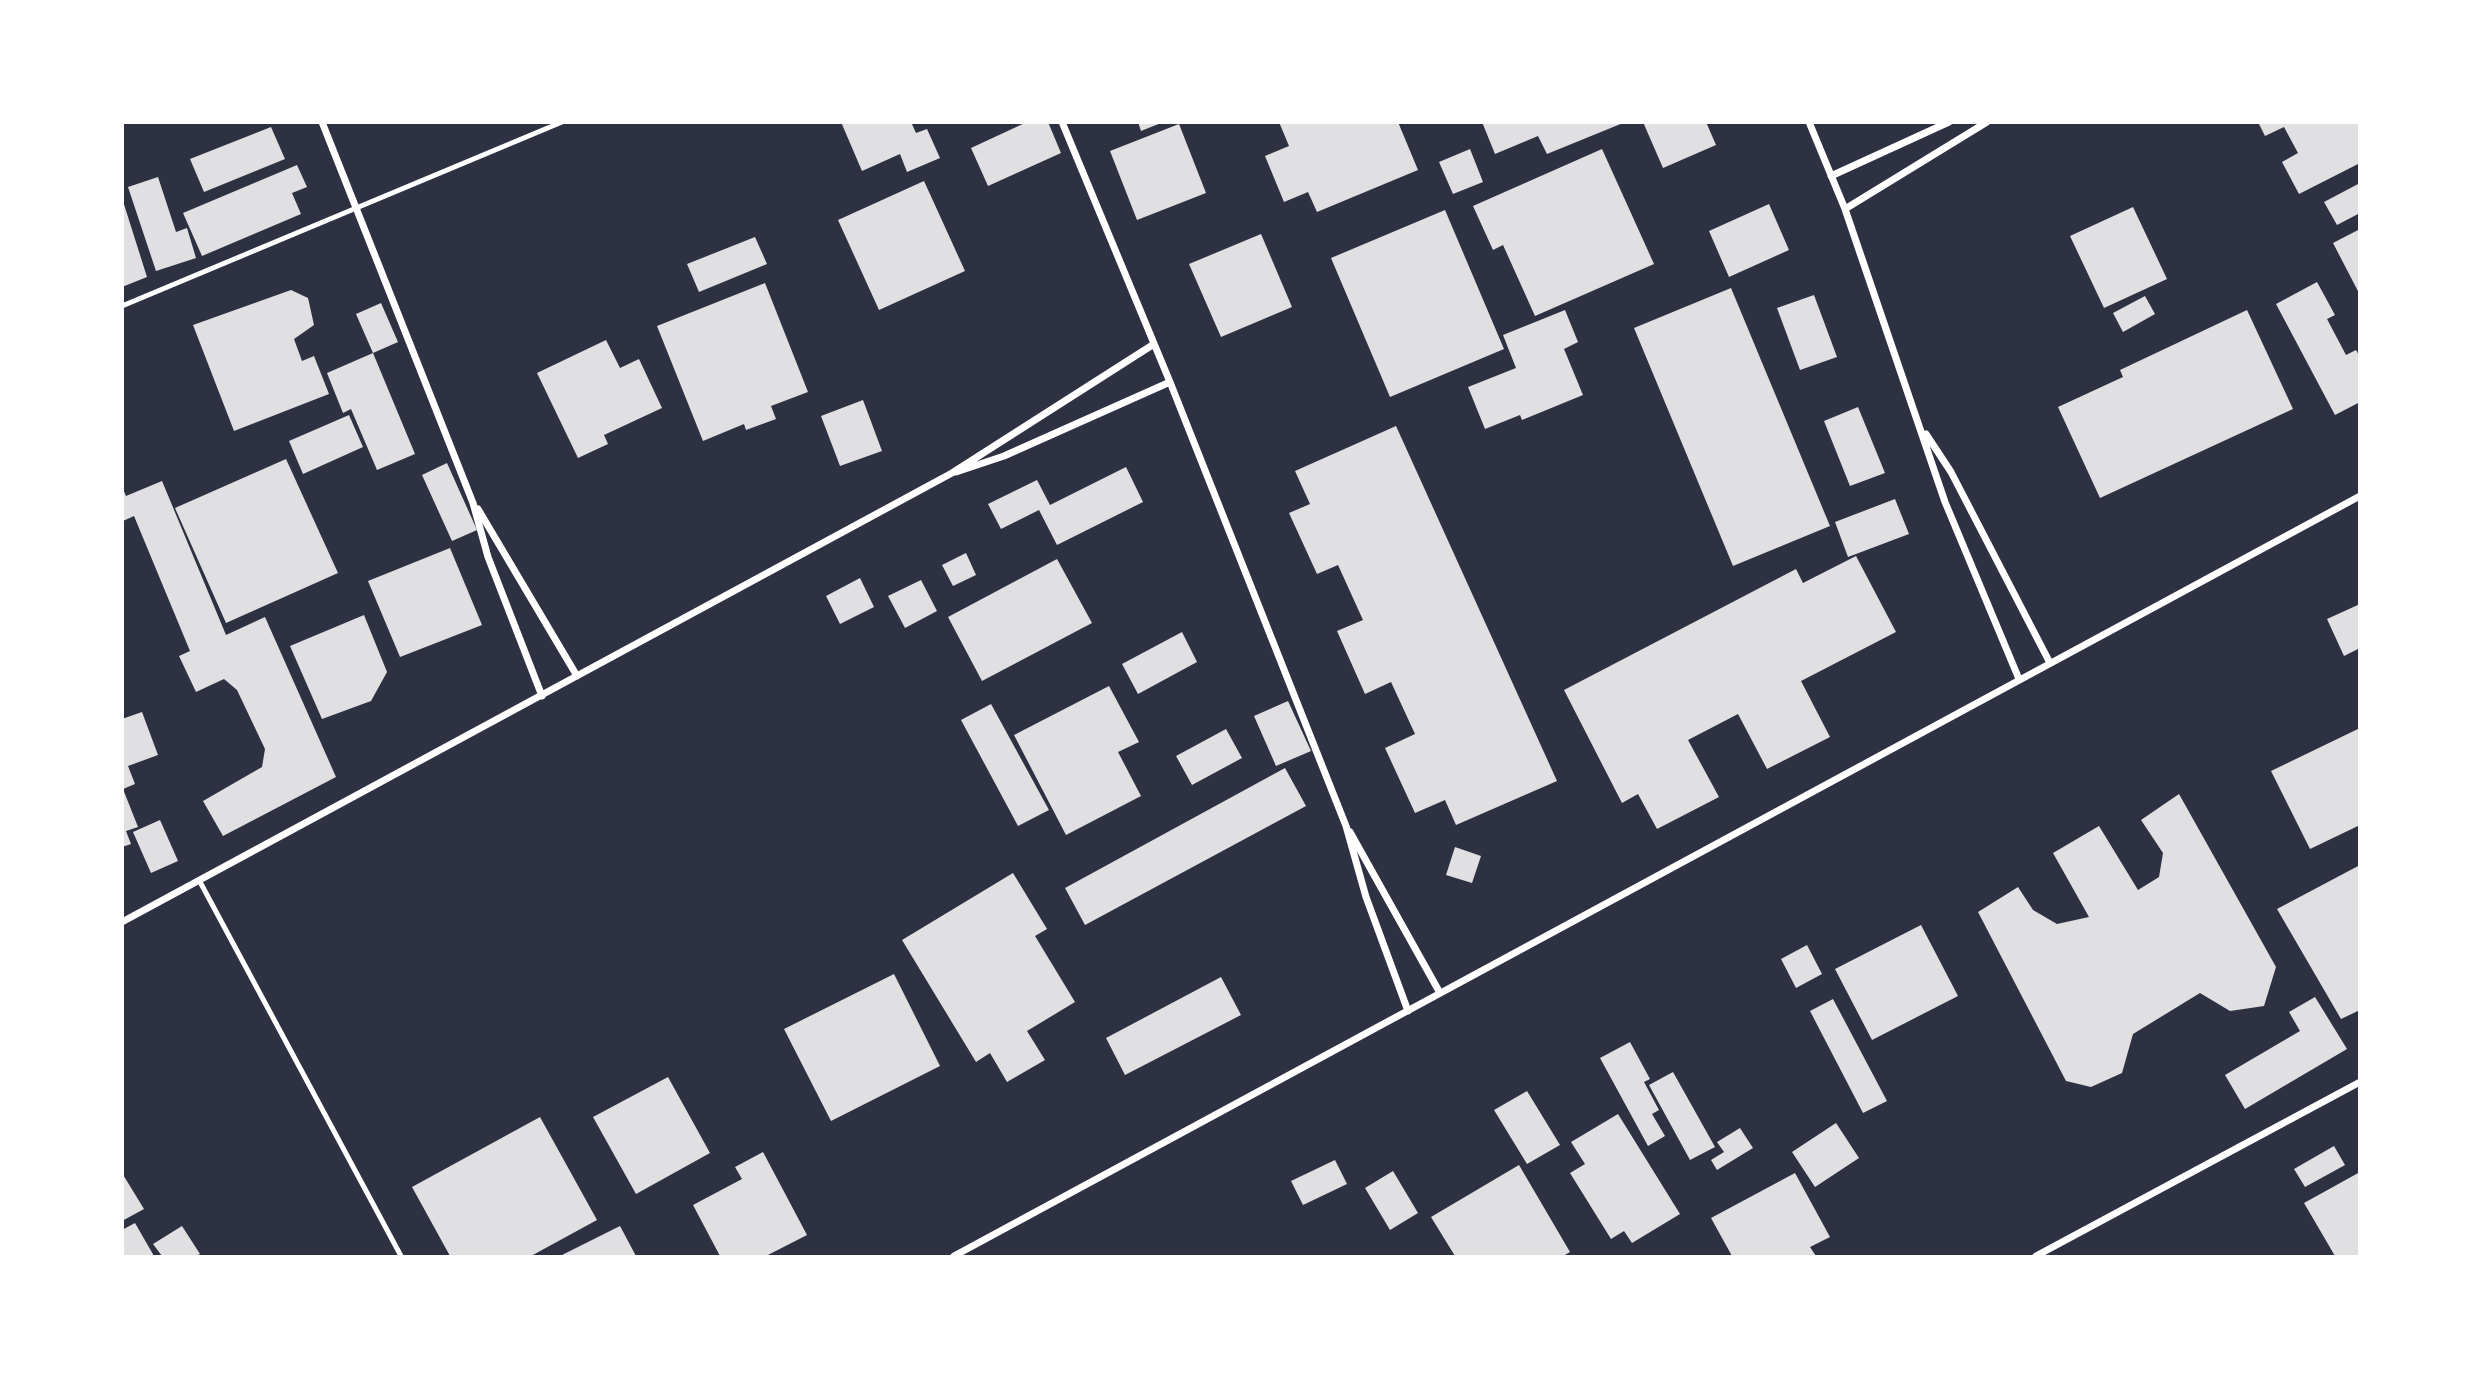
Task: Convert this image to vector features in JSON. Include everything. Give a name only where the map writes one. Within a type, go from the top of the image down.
[{"type":"street","points":[[322,122],[474,503],[488,557],[542,696]]},
{"type":"street","points":[[1062,122],[1170,382],[1346,826],[1366,897],[1408,1011]]},
{"type":"street","points":[[1809,122],[1845,209],[1922,428],[1945,502],[2019,679]]},
{"type":"street","points":[[1831,176],[1949,122]]},
{"type":"street","points":[[1845,209],[1987,122]]},
{"type":"street","points":[[122,922],[952,473],[1154,344]]},
{"type":"street","points":[[952,473],[1004,457],[1170,382]]},
{"type":"street","points":[[1922,428],[1951,472],[2050,663]]},
{"type":"street","points":[[954,1256],[2360,496]]},
{"type":"street","points":[[474,503],[577,676]]},
{"type":"street","points":[[1346,826],[1373,869],[1440,993]]},
{"type":"street","points":[[2036,1256],[2360,1082]]},
{"type":"lane","points":[[122,306],[562,122]]},
{"type":"lane","points":[[199,880],[401,1256]]},
{"type":"building","points":[[841,122],[911,122],[916,133],[927,129],[940,158],[907,172],[900,154],[862,171]]},
{"type":"building","points":[[1027,122],[1048,122],[1061,153],[988,186],[971,148]]},
{"type":"building","points":[[1138,122],[1161,122],[1161,123],[1141,131]]},
{"type":"building","points":[[1279,122],[1398,122],[1418,170],[1317,212],[1308,192],[1284,202],[1265,156],[1289,146]]},
{"type":"building","points":[[1482,122],[1623,123],[1547,154],[1538,136],[1495,154]]},
{"type":"building","points":[[1643,122],[1706,122],[1716,145],[1663,168]]},
{"type":"building","points":[[2258,122],[2360,122],[2360,163],[2299,194],[2282,162],[2298,153],[2284,127],[2265,136]]},
{"type":"building","points":[[1179,124],[1206,193],[1137,220],[1110,151]]},
{"type":"building","points":[[271,127],[285,159],[204,192],[190,159]]},
{"type":"building","points":[[1470,149],[1483,182],[1453,194],[1439,162]]},
{"type":"building","points":[[1602,149],[1654,264],[1535,316],[1503,245],[1493,250],[1473,206]]},
{"type":"building","points":[[297,165],[307,187],[292,193],[301,214],[202,256],[183,213]]},
{"type":"building","points":[[158,177],[176,232],[187,228],[196,258],[156,271],[128,187]]},
{"type":"building","points":[[924,181],[965,271],[879,310],[838,220]]},
{"type":"building","points":[[2360,183],[2360,213],[2337,225],[2324,202]]},
{"type":"building","points":[[122,198],[147,277],[122,287]]},
{"type":"building","points":[[1769,204],[1789,250],[1729,277],[1709,231]]},
{"type":"building","points":[[2133,207],[2167,279],[2104,308],[2070,236]]},
{"type":"building","points":[[1445,210],[1504,349],[1390,397],[1331,258]]},
{"type":"building","points":[[2360,229],[2360,295],[2333,243]]},
{"type":"building","points":[[1261,234],[1292,307],[1221,337],[1189,264]]},
{"type":"building","points":[[755,237],[767,264],[699,292],[687,264]]},
{"type":"building","points":[[2317,282],[2335,315],[2327,319],[2346,355],[2356,350],[2360,357],[2360,402],[2335,415],[2276,304]]},
{"type":"building","points":[[765,283],[808,392],[771,406],[776,419],[746,430],[744,424],[703,441],[657,326]]},
{"type":"building","points":[[1731,288],[1830,526],[1733,566],[1634,328]]},
{"type":"building","points":[[291,290],[308,298],[314,325],[294,339],[302,361],[314,356],[329,394],[234,431],[193,325]]},
{"type":"building","points":[[1814,295],[1837,357],[1800,370],[1777,308]]},
{"type":"building","points":[[2145,296],[2155,314],[2123,332],[2113,313]]},
{"type":"building","points":[[381,303],[398,342],[373,353],[356,314]]},
{"type":"building","points":[[1565,310],[1578,342],[1564,349],[1583,395],[1522,420],[1520,415],[1485,429],[1468,387],[1516,368],[1503,335]]},
{"type":"building","points":[[2247,310],[2293,409],[2100,498],[2058,407],[2123,377],[2120,370]]},
{"type":"building","points":[[606,340],[620,368],[639,359],[662,408],[604,435],[608,444],[578,458],[537,373]]},
{"type":"building","points":[[373,353],[415,454],[377,470],[351,409],[343,413],[327,373]]},
{"type":"building","points":[[863,400],[882,451],[840,466],[821,416]]},
{"type":"building","points":[[1858,407],[1885,473],[1850,486],[1824,421]]},
{"type":"building","points":[[349,415],[363,447],[303,474],[289,441]]},
{"type":"building","points":[[1396,426],[1557,781],[1456,825],[1445,800],[1415,813],[1385,748],[1415,734],[1391,682],[1365,694],[1337,631],[1363,620],[1338,565],[1317,574],[1289,513],[1310,504],[1295,471]]},
{"type":"building","points":[[286,459],[338,573],[226,623],[175,508]]},
{"type":"building","points":[[447,463],[477,530],[452,541],[422,475]]},
{"type":"building","points":[[1126,467],[1143,502],[1057,545],[1039,510],[1001,529],[988,504],[1037,480],[1050,505]]},
{"type":"building","points":[[162,481],[226,635],[265,617],[336,777],[223,836],[203,801],[262,767],[265,749],[237,690],[224,679],[196,692],[179,656],[190,651],[134,516],[123,521],[123,489],[126,496]]},
{"type":"building","points":[[1895,499],[1909,534],[1848,557],[1835,522]]},
{"type":"building","points":[[450,548],[482,625],[400,657],[368,581]]},
{"type":"building","points":[[966,553],[976,575],[953,586],[942,565]]},
{"type":"building","points":[[1856,556],[1896,632],[1801,681],[1830,737],[1767,769],[1738,714],[1688,740],[1719,797],[1657,829],[1638,794],[1622,803],[1564,690],[1796,569],[1803,583]]},
{"type":"building","points":[[1057,559],[1092,623],[982,681],[948,617]]},
{"type":"building","points":[[860,578],[874,607],[840,624],[826,596]]},
{"type":"building","points":[[921,580],[937,611],[905,628],[888,596]]},
{"type":"building","points":[[2360,604],[2360,648],[2344,656],[2327,619]]},
{"type":"building","points":[[364,615],[387,672],[371,701],[322,719],[290,646]]},
{"type":"building","points":[[1182,632],[1197,662],[1138,694],[1122,664]]},
{"type":"building","points":[[1109,686],[1139,742],[1118,752],[1141,796],[1066,835],[1014,735]]},
{"type":"building","points":[[1288,701],[1311,751],[1276,766],[1254,716]]},
{"type":"building","points":[[991,704],[1049,810],[1018,826],[961,720]]},
{"type":"building","points":[[142,712],[158,755],[128,766],[135,784],[123,789],[138,827],[126,831],[131,844],[122,847],[122,719]]},
{"type":"building","points":[[2360,728],[2360,825],[2310,849],[2271,771]]},
{"type":"building","points":[[1226,729],[1242,758],[1192,785],[1176,756]]},
{"type":"building","points":[[1285,768],[1306,806],[1085,925],[1065,888]]},
{"type":"building","points":[[2179,794],[2276,967],[2264,1006],[2230,1011],[2200,993],[2133,1034],[2122,1073],[2091,1087],[2066,1081],[1978,912],[2018,887],[2033,910],[2057,924],[2089,917],[2053,853],[2099,826],[2138,890],[2159,877],[2163,853],[2141,820]]},
{"type":"building","points":[[160,820],[178,861],[151,873],[133,832]]},
{"type":"building","points":[[1455,847],[1481,856],[1472,883],[1446,875]]},
{"type":"building","points":[[2360,865],[2360,1010],[2341,1019],[2277,909]]},
{"type":"building","points":[[1013,873],[1047,929],[1035,936],[1075,1002],[1027,1031],[1045,1060],[1007,1082],[990,1053],[976,1062],[902,940]]},
{"type":"building","points":[[1921,925],[1958,996],[1872,1040],[1835,969]]},
{"type":"building","points":[[1807,945],[1822,974],[1796,988],[1781,959]]},
{"type":"building","points":[[894,974],[940,1066],[831,1121],[784,1029]]},
{"type":"building","points":[[1221,977],[1241,1015],[1125,1075],[1106,1038]]},
{"type":"building","points":[[2315,997],[2347,1049],[2245,1109],[2225,1075],[2300,1031],[2289,1012]]},
{"type":"building","points":[[1833,999],[1887,1101],[1863,1113],[1810,1011]]},
{"type":"building","points":[[1630,1042],[1650,1079],[1644,1082],[1659,1110],[1652,1114],[1665,1136],[1648,1146],[1600,1058]]},
{"type":"building","points":[[1673,1072],[1715,1147],[1690,1160],[1649,1085]]},
{"type":"building","points":[[668,1077],[710,1153],[636,1194],[593,1117]]},
{"type":"building","points":[[1527,1091],[1560,1145],[1527,1164],[1494,1110]]},
{"type":"building","points":[[1618,1114],[1680,1214],[1632,1243],[1624,1231],[1611,1239],[1570,1173],[1585,1164],[1571,1142]]},
{"type":"building","points":[[540,1117],[597,1220],[531,1256],[450,1256],[412,1187]]},
{"type":"building","points":[[1836,1123],[1859,1158],[1815,1187],[1792,1152]]},
{"type":"building","points":[[1740,1128],[1753,1148],[1717,1170],[1711,1160],[1724,1152],[1717,1142]]},
{"type":"building","points":[[2334,1146],[2345,1165],[2305,1187],[2294,1169]]},
{"type":"building","points":[[763,1152],[807,1235],[766,1256],[720,1256],[693,1205],[742,1179],[735,1167]]},
{"type":"building","points":[[1335,1160],[1347,1184],[1303,1205],[1291,1181]]},
{"type":"building","points":[[1519,1165],[1570,1252],[1563,1256],[1455,1256],[1431,1217]]},
{"type":"building","points":[[1393,1171],[1418,1213],[1390,1230],[1365,1188]]},
{"type":"building","points":[[2360,1172],[2360,1256],[2335,1256],[2304,1203]]},
{"type":"building","points":[[122,1173],[144,1209],[122,1221]]},
{"type":"building","points":[[1795,1173],[1830,1237],[1810,1247],[1816,1256],[1732,1256],[1711,1218]]},
{"type":"building","points":[[135,1223],[154,1256],[122,1256],[122,1230]]},
{"type":"building","points":[[182,1226],[200,1254],[162,1256],[153,1244]]},
{"type":"building","points":[[620,1226],[636,1256],[560,1256]]}]
